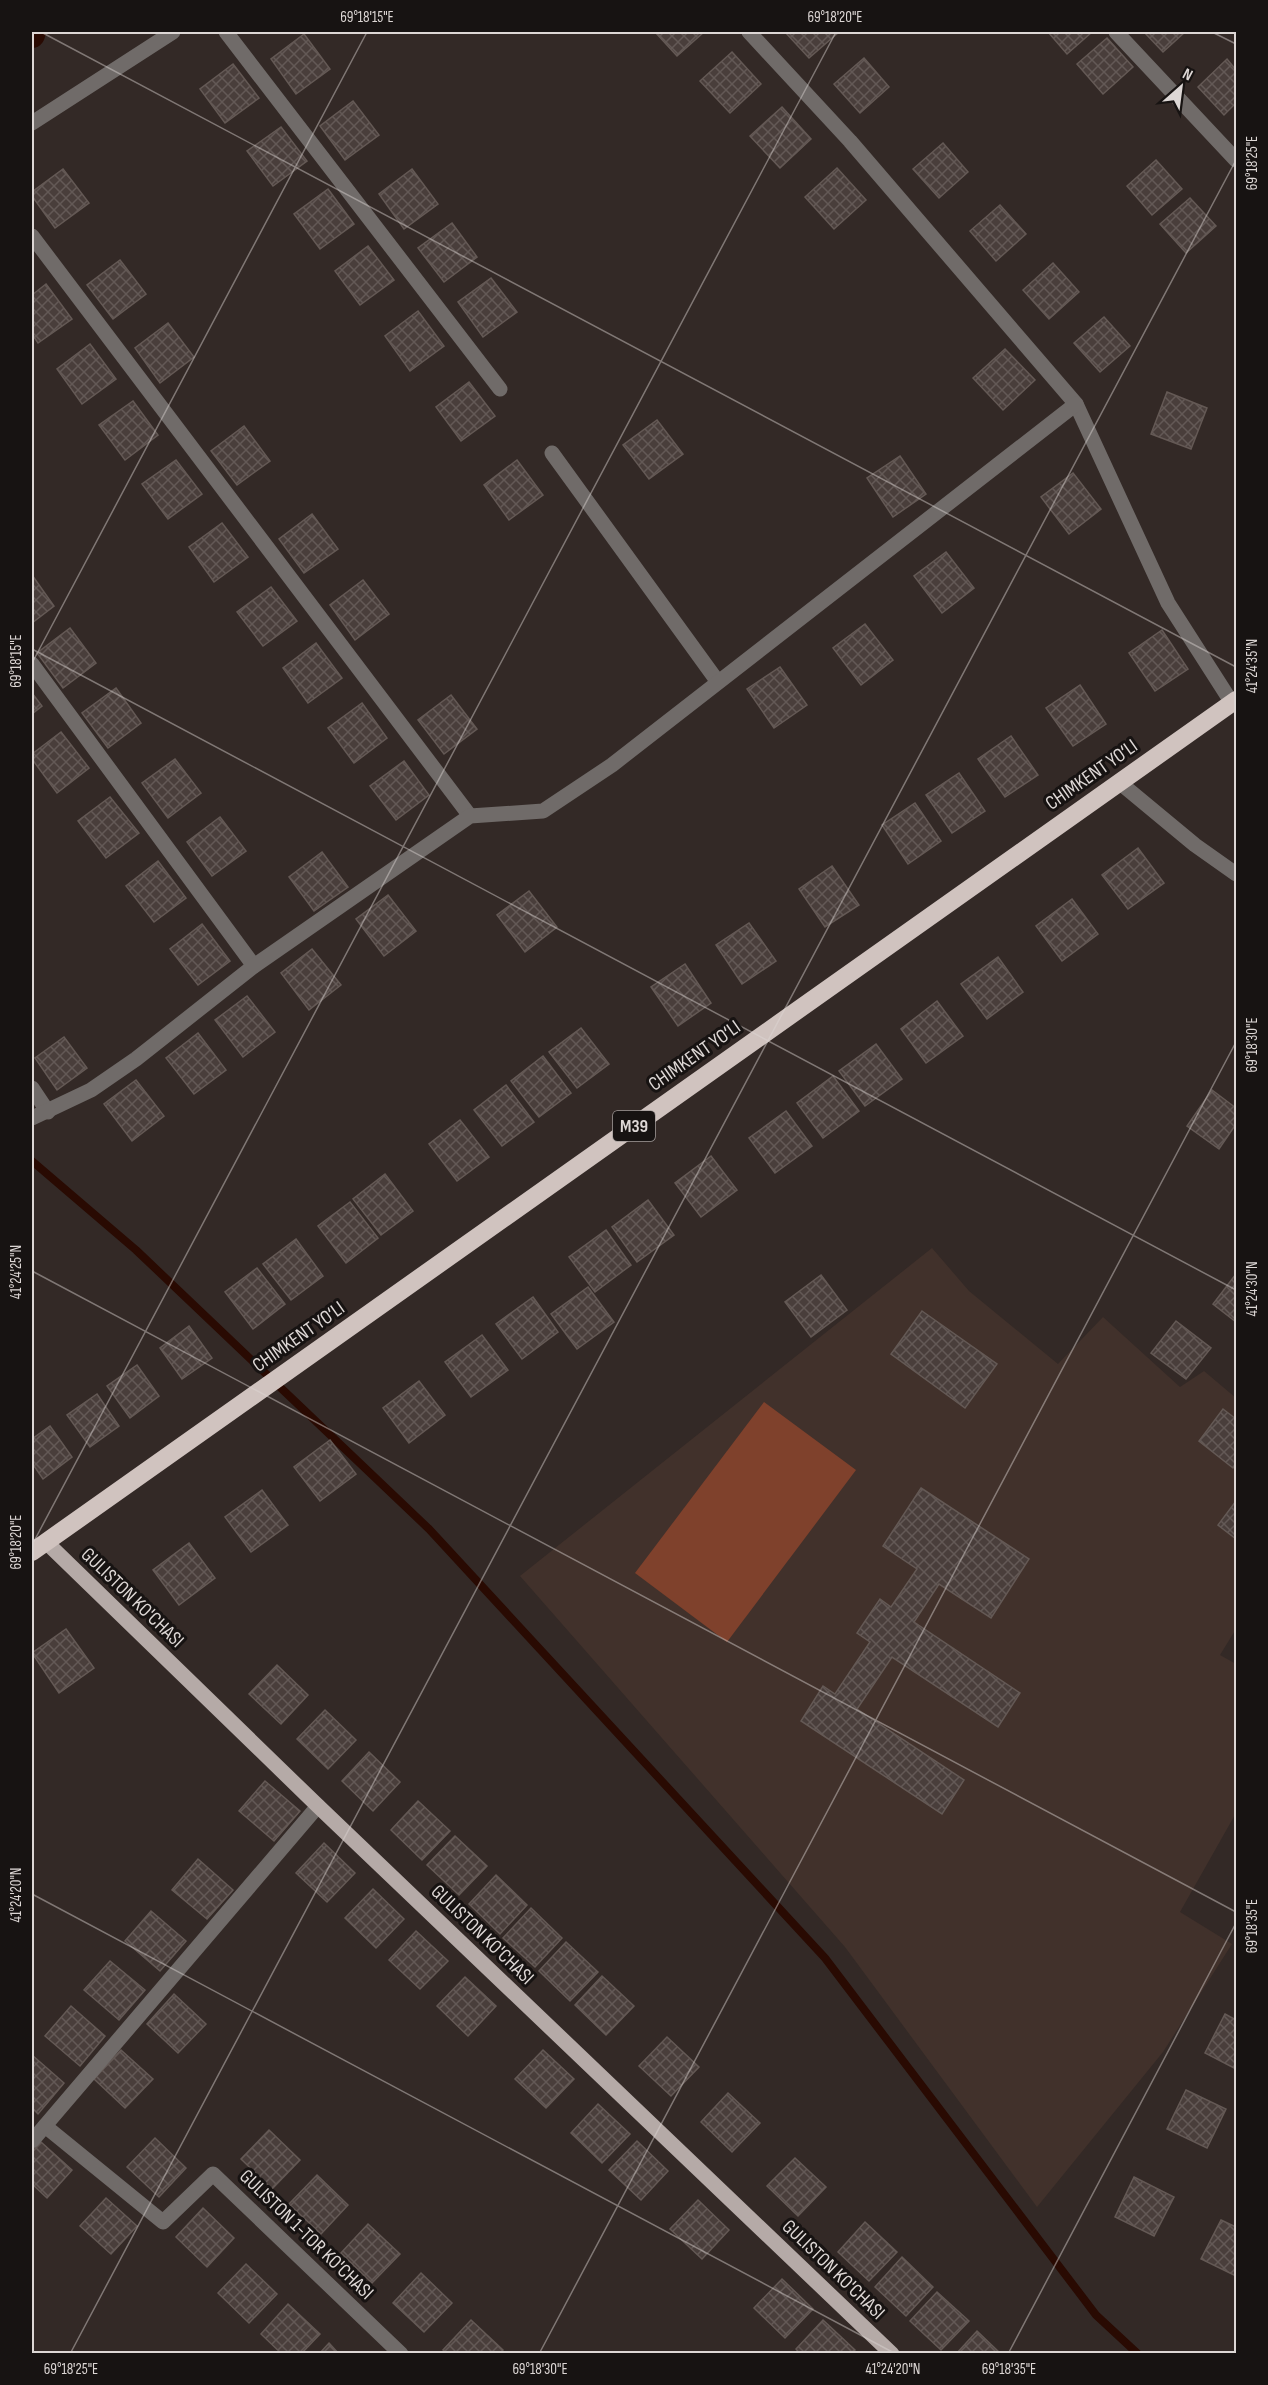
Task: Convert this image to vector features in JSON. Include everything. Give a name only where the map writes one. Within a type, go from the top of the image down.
[{"type":"highway","name":"CHIMKENT YO‘LI","points":[[39,1547],[1234,701]]},
{"type":"main road","name":"GULISTON KO'CHASI","points":[[39,1547],[318,1806],[892,2354]]},
{"type":"street","points":[[32,123],[173,32]]},
{"type":"street","points":[[226,32],[500,389]]},
{"type":"street","points":[[749,32],[850,141],[1076,404],[1168,603],[1234,701]]},
{"type":"street","points":[[1116,32],[1236,160]]},
{"type":"street","points":[[32,236],[470,816]]},
{"type":"street","points":[[32,1118],[91,1090],[136,1059],[254,966],[470,816],[543,812],[612,765],[1076,404]]},
{"type":"street","points":[[552,453],[718,682]]},
{"type":"street","points":[[32,664],[254,966]]},
{"type":"street","points":[[1119,782],[1195,845],[1236,874]]},
{"type":"street","points":[[32,1088],[48,1112]]},
{"type":"street","points":[[32,2142],[318,1806]]},
{"type":"street","name":"GULISTON 1-TOR KO'CHASI","points":[[45,2126],[163,2222],[213,2174],[401,2354]]},
{"type":"shaded area","points":[[932,1248],[969,1291],[1058,1364],[1103,1317],[1180,1387],[1204,1371],[1236,1398],[1236,1629],[1220,1655],[1236,1664],[1236,1813],[1180,1912],[1232,1944],[1163,2052],[1037,2207],[845,1947],[520,1576]]},
{"type":"shaded area","points":[[764,1402],[856,1470],[727,1642],[635,1573]]},
{"type":"building","points":[[655,32],[704,32],[677,56]]},
{"type":"building","points":[[785,32],[839,32],[809,58]]},
{"type":"building","points":[[1048,32],[1092,32],[1067,54]]},
{"type":"building","points":[[1144,32],[1185,32],[1163,52]]},
{"type":"building","points":[[304,34],[330,69],[296,94],[271,59]]},
{"type":"building","points":[[1107,38],[1133,67],[1103,94],[1077,64]]},
{"type":"building","points":[[732,52],[761,84],[730,113],[700,81]]},
{"type":"building","points":[[864,58],[889,87],[860,113],[834,84]]},
{"type":"building","points":[[1227,59],[1236,70],[1236,103],[1224,115],[1198,87]]},
{"type":"building","points":[[233,64],[259,98],[225,123],[200,89]]},
{"type":"building","points":[[353,101],[379,135],[345,160],[320,126]]},
{"type":"building","points":[[782,107],[811,139],[780,168],[750,136]]},
{"type":"building","points":[[281,127],[307,161],[273,186],[247,151]]},
{"type":"building","points":[[943,143],[968,172],[939,198],[913,169]]},
{"type":"building","points":[[1156,160],[1182,189],[1152,215],[1127,186]]},
{"type":"building","points":[[837,168],[866,200],[834,229],[805,197]]},
{"type":"building","points":[[63,169],[89,203],[55,228],[32,196],[32,192]]},
{"type":"building","points":[[412,169],[438,204],[404,229],[379,194]]},
{"type":"building","points":[[328,189],[354,224],[320,249],[294,214]]},
{"type":"building","points":[[1190,198],[1216,226],[1186,253],[1160,224]]},
{"type":"building","points":[[1000,205],[1026,234],[996,261],[970,231]]},
{"type":"building","points":[[452,223],[477,257],[444,282],[418,248]]},
{"type":"building","points":[[368,246],[394,280],[360,305],[335,271]]},
{"type":"building","points":[[120,260],[146,294],[113,319],[87,285]]},
{"type":"building","points":[[1053,263],[1079,292],[1049,319],[1023,290]]},
{"type":"building","points":[[491,278],[517,312],[483,337],[458,302]]},
{"type":"building","points":[[46,284],[72,319],[38,343],[32,334],[32,295]]},
{"type":"building","points":[[418,311],[444,346],[410,371],[385,336]]},
{"type":"building","points":[[1104,317],[1130,346],[1100,372],[1074,343]]},
{"type":"building","points":[[168,323],[194,357],[160,383],[135,348]]},
{"type":"building","points":[[90,344],[116,379],[82,404],[57,369]]},
{"type":"building","points":[[1005,349],[1035,380],[1003,410],[973,378]]},
{"type":"building","points":[[469,382],[495,416],[461,441],[436,407]]},
{"type":"building","points":[[1167,392],[1207,408],[1191,449],[1151,434]]},
{"type":"building","points":[[133,401],[158,435],[125,460],[99,425]]},
{"type":"building","points":[[657,420],[683,454],[649,479],[623,445]]},
{"type":"building","points":[[244,426],[270,461],[237,485],[211,451]]},
{"type":"building","points":[[900,456],[926,494],[893,517],[867,478]]},
{"type":"building","points":[[176,460],[202,494],[168,519],[142,484]]},
{"type":"building","points":[[517,460],[543,495],[509,520],[484,485]]},
{"type":"building","points":[[1073,473],[1101,509],[1069,534],[1041,497]]},
{"type":"building","points":[[312,514],[338,549],[304,573],[279,539]]},
{"type":"building","points":[[222,523],[248,557],[214,582],[189,547]]},
{"type":"building","points":[[946,552],[974,588],[942,613],[914,576]]},
{"type":"building","points":[[32,575],[54,606],[32,623]]},
{"type":"building","points":[[363,580],[389,614],[355,640],[330,605]]},
{"type":"building","points":[[271,587],[297,621],[263,646],[237,612]]},
{"type":"building","points":[[865,624],[893,660],[861,685],[833,648]]},
{"type":"building","points":[[70,628],[96,663],[63,688],[37,653]]},
{"type":"building","points":[[1162,630],[1188,669],[1155,691],[1129,653]]},
{"type":"building","points":[[316,643],[342,678],[308,703],[283,668]]},
{"type":"building","points":[[780,667],[807,705],[774,728],[747,689]]},
{"type":"building","points":[[1080,685],[1106,724],[1073,746],[1046,708]]},
{"type":"building","points":[[116,688],[141,723],[108,748],[82,713]]},
{"type":"building","points":[[32,693],[42,706],[32,714]]},
{"type":"building","points":[[451,695],[477,729],[444,754],[418,720]]},
{"type":"building","points":[[362,703],[387,738],[354,763],[328,728]]},
{"type":"building","points":[[61,732],[89,768],[57,793],[32,759],[32,754]]},
{"type":"building","points":[[1011,736],[1038,775],[1005,797],[978,759]]},
{"type":"building","points":[[175,759],[201,793],[168,818],[142,783]]},
{"type":"building","points":[[404,761],[429,795],[396,820],[370,786]]},
{"type":"building","points":[[959,773],[985,811],[952,833],[926,795]]},
{"type":"building","points":[[110,797],[139,833],[106,858],[78,821]]},
{"type":"building","points":[[915,803],[941,841],[908,864],[882,825]]},
{"type":"building","points":[[220,817],[246,851],[212,876],[187,842]]},
{"type":"building","points":[[1138,848],[1164,883],[1128,909],[1102,875]]},
{"type":"building","points":[[322,852],[348,887],[314,911],[289,877]]},
{"type":"building","points":[[158,861],[186,898],[154,922],[126,886]]},
{"type":"building","points":[[832,866],[859,905],[825,927],[799,889]]},
{"type":"building","points":[[529,891],[557,927],[525,952],[497,915]]},
{"type":"building","points":[[388,895],[416,931],[384,956],[356,919]]},
{"type":"building","points":[[1072,899],[1098,934],[1062,961],[1036,926]]},
{"type":"building","points":[[749,923],[776,961],[742,984],[716,945]]},
{"type":"building","points":[[202,924],[230,961],[198,985],[170,949]]},
{"type":"building","points":[[312,949],[341,985],[309,1010],[281,973]]},
{"type":"building","points":[[998,957],[1023,992],[987,1019],[961,984]]},
{"type":"building","points":[[685,964],[711,1003],[678,1026],[651,987]]},
{"type":"building","points":[[247,996],[275,1032],[243,1057],[215,1020]]},
{"type":"building","points":[[937,1001],[963,1036],[926,1063],[901,1029]]},
{"type":"building","points":[[581,1028],[609,1064],[577,1088],[549,1052]]},
{"type":"building","points":[[198,1033],[226,1070],[194,1094],[166,1058]]},
{"type":"building","points":[[64,1037],[87,1068],[57,1090],[35,1058]]},
{"type":"building","points":[[876,1044],[902,1079],[865,1106],[839,1071]]},
{"type":"building","points":[[543,1056],[571,1093],[539,1117],[511,1081]]},
{"type":"building","points":[[833,1076],[859,1111],[823,1138],[797,1103]]},
{"type":"building","points":[[136,1080],[164,1116],[132,1141],[104,1104]]},
{"type":"building","points":[[506,1085],[534,1122],[502,1146],[474,1110]]},
{"type":"building","points":[[1212,1090],[1236,1108],[1236,1124],[1219,1149],[1187,1126]]},
{"type":"building","points":[[786,1111],[812,1146],[775,1173],[749,1138]]},
{"type":"building","points":[[460,1120],[489,1157],[457,1181],[429,1144]]},
{"type":"building","points":[[711,1156],[737,1190],[701,1217],[675,1183]]},
{"type":"building","points":[[385,1174],[413,1211],[381,1235],[353,1199]]},
{"type":"building","points":[[648,1200],[674,1235],[637,1262],[612,1227]]},
{"type":"building","points":[[350,1202],[378,1238],[346,1263],[318,1226]]},
{"type":"building","points":[[606,1230],[631,1265],[595,1292],[569,1257]]},
{"type":"building","points":[[296,1239],[323,1276],[291,1300],[263,1264]]},
{"type":"building","points":[[257,1268],[285,1304],[253,1329],[225,1292]]},
{"type":"building","points":[[1236,1274],[1236,1322],[1213,1304]]},
{"type":"building","points":[[821,1275],[847,1310],[811,1337],[785,1302]]},
{"type":"building","points":[[588,1287],[614,1322],[577,1349],[551,1314]]},
{"type":"building","points":[[533,1297],[558,1332],[522,1359],[496,1324]]},
{"type":"building","points":[[922,1311],[997,1364],[965,1408],[891,1354]]},
{"type":"building","points":[[1176,1321],[1211,1348],[1186,1379],[1151,1353]]},
{"type":"building","points":[[189,1326],[212,1358],[182,1379],[160,1348]]},
{"type":"building","points":[[482,1335],[508,1370],[471,1397],[445,1362]]},
{"type":"building","points":[[137,1365],[159,1396],[130,1418],[107,1386]]},
{"type":"building","points":[[419,1381],[445,1415],[409,1443],[383,1408]]},
{"type":"building","points":[[97,1394],[119,1426],[90,1447],[67,1415]]},
{"type":"building","points":[[1223,1409],[1236,1419],[1236,1464],[1233,1468],[1199,1441]]},
{"type":"building","points":[[50,1426],[72,1457],[43,1479],[32,1463],[32,1439]]},
{"type":"building","points":[[330,1440],[356,1474],[320,1501],[294,1467]]},
{"type":"building","points":[[921,1488],[1029,1559],[991,1618],[939,1584],[914,1622],[1020,1693],[998,1727],[892,1657],[857,1709],[964,1780],[942,1814],[801,1721],[823,1686],[835,1694],[870,1642],[857,1633],[880,1599],[891,1607],[917,1569],[883,1546]]},
{"type":"building","points":[[262,1490],[288,1525],[251,1552],[225,1517]]},
{"type":"building","points":[[1236,1501],[1236,1539],[1218,1525]]},
{"type":"building","points":[[189,1543],[215,1578],[179,1605],[153,1570]]},
{"type":"building","points":[[66,1629],[94,1668],[59,1693],[32,1653]]},
{"type":"building","points":[[277,1665],[308,1695],[281,1724],[249,1694]]},
{"type":"building","points":[[325,1710],[356,1740],[328,1769],[297,1739]]},
{"type":"building","points":[[369,1752],[400,1782],[373,1811],[342,1781]]},
{"type":"building","points":[[265,1781],[300,1811],[274,1841],[239,1811]]},
{"type":"building","points":[[418,1801],[450,1831],[422,1860],[391,1830]]},
{"type":"building","points":[[455,1836],[487,1866],[459,1895],[427,1865]]},
{"type":"building","points":[[324,1843],[355,1873],[327,1902],[296,1873]]},
{"type":"building","points":[[198,1859],[233,1890],[207,1919],[172,1890]]},
{"type":"building","points":[[496,1875],[527,1905],[500,1934],[469,1904]]},
{"type":"building","points":[[373,1889],[404,1919],[376,1948],[345,1918]]},
{"type":"building","points":[[531,1908],[562,1938],[535,1967],[503,1938]]},
{"type":"building","points":[[151,1911],[186,1941],[160,1971],[125,1941]]},
{"type":"building","points":[[416,1931],[448,1961],[420,1989],[389,1960]]},
{"type":"building","points":[[566,1942],[598,1972],[570,2001],[539,1971]]},
{"type":"building","points":[[110,1961],[145,1990],[119,2020],[84,1990]]},
{"type":"building","points":[[602,1976],[634,2006],[606,2035],[575,2005]]},
{"type":"building","points":[[465,1977],[496,2006],[468,2036],[437,2006]]},
{"type":"building","points":[[174,1994],[206,2024],[178,2053],[147,2024]]},
{"type":"building","points":[[71,2006],[105,2036],[80,2066],[45,2036]]},
{"type":"building","points":[[1225,2014],[1236,2020],[1236,2069],[1205,2053]]},
{"type":"building","points":[[667,2037],[699,2067],[671,2096],[639,2066]]},
{"type":"building","points":[[121,2050],[153,2079],[125,2108],[94,2079]]},
{"type":"building","points":[[543,2050],[574,2079],[546,2108],[515,2079]]},
{"type":"building","points":[[32,2055],[64,2083],[38,2114],[32,2108]]},
{"type":"building","points":[[1186,2090],[1226,2109],[1207,2148],[1167,2129]]},
{"type":"building","points":[[728,2093],[760,2123],[732,2152],[701,2122]]},
{"type":"building","points":[[598,2104],[630,2134],[602,2163],[571,2133]]},
{"type":"building","points":[[269,2130],[300,2160],[272,2189],[241,2159]]},
{"type":"building","points":[[155,2138],[186,2168],[159,2197],[127,2167]]},
{"type":"building","points":[[637,2141],[668,2171],[641,2200],[609,2170]]},
{"type":"building","points":[[41,2142],[72,2170],[47,2198],[32,2184],[32,2152]]},
{"type":"building","points":[[795,2158],[826,2187],[798,2216],[767,2186]]},
{"type":"building","points":[[317,2175],[348,2205],[321,2234],[289,2204]]},
{"type":"building","points":[[1134,2177],[1174,2197],[1154,2236],[1115,2217]]},
{"type":"building","points":[[106,2198],[137,2226],[111,2254],[80,2226]]},
{"type":"building","points":[[698,2200],[729,2230],[702,2259],[670,2229]]},
{"type":"building","points":[[203,2208],[234,2238],[207,2267],[176,2237]]},
{"type":"building","points":[[1221,2220],[1236,2227],[1236,2276],[1201,2259]]},
{"type":"building","points":[[865,2222],[897,2252],[869,2281],[838,2252]]},
{"type":"building","points":[[368,2224],[400,2254],[372,2283],[341,2253]]},
{"type":"building","points":[[902,2257],[933,2287],[906,2316],[875,2287]]},
{"type":"building","points":[[246,2264],[277,2294],[249,2323],[218,2293]]},
{"type":"building","points":[[421,2273],[452,2303],[424,2332],[393,2303]]},
{"type":"building","points":[[782,2279],[813,2309],[785,2338],[754,2308]]},
{"type":"building","points":[[937,2292],[969,2321],[941,2350],[910,2321]]},
{"type":"building","points":[[288,2304],[320,2334],[301,2354],[282,2354],[261,2334]]},
{"type":"building","points":[[471,2320],[503,2350],[499,2354],[448,2354],[443,2350]]},
{"type":"building","points":[[823,2320],[855,2350],[851,2354],[800,2354],[796,2349]]},
{"type":"building","points":[[977,2331],[1001,2354],[956,2354]]},
{"type":"building","points":[[329,2343],[339,2354],[319,2354]]},
{"type":"waterway","points":[[32,1161],[136,1250],[429,1529],[825,1958],[1096,2315],[1138,2354]]}]
